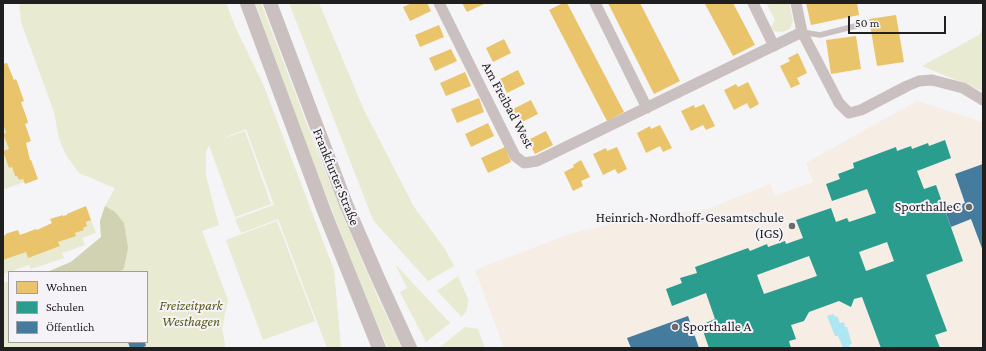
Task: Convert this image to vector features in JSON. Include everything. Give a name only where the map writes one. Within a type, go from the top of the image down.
[{"type":"street","name":"Frankfurter Straße","points":[[247,3],[324,211],[379,348]]},
{"type":"street","name":"Frankfurter Straße","points":[[270,3],[346,204],[410,348]]},
{"type":"street","name":"Am Freibad West","points":[[439,3],[515,156],[524,163],[538,161],[802,32]]},
{"type":"street","points":[[595,3],[647,108]]},
{"type":"street","points":[[753,3],[774,46]]},
{"type":"street","points":[[796,3],[802,32],[839,103],[849,113],[861,110],[919,81],[932,80],[963,88],[983,100]]},
{"type":"lane","points":[[802,32],[820,35],[863,24]]},
{"type":"shaded area","name":"Heinrich-Nordhoff-Gesamtschule (IGS)","points":[[917,101],[983,122],[983,348],[504,348],[475,270],[570,234],[632,219],[708,209],[770,184],[775,196],[813,182],[806,163]]},
{"type":"green space","name":"Freizeitpark Westhagen","points":[[19,3],[226,3],[236,29],[263,84],[334,270],[341,348],[327,348],[278,219],[241,233],[235,219],[274,205],[246,129],[217,141],[245,131],[271,204],[235,217],[209,145],[206,152],[206,176],[219,225],[202,231],[228,300],[222,328],[225,344],[224,348],[3,348],[3,282],[8,282],[8,343],[148,343],[148,271],[49,271],[71,262],[101,237],[100,221],[105,206],[115,188],[79,173],[66,155],[59,139],[54,112],[21,22]]},
{"type":"green space","points":[[255,3],[261,3],[340,208],[378,298],[402,348],[388,348],[368,304],[306,143]]},
{"type":"green space","points":[[289,3],[319,3],[364,110],[414,207],[445,249],[454,266],[428,281],[373,220]]},
{"type":"green space","points":[[766,3],[789,3],[793,21],[790,29],[782,32],[774,31],[771,27],[775,20]]},
{"type":"green space","points":[[983,28],[983,91],[922,66],[979,35]]},
{"type":"green space","points":[[3,123],[6,133],[3,134]]},
{"type":"green space","points":[[3,134],[9,149],[9,168],[12,167],[15,176],[17,176],[19,180],[23,179],[24,182],[5,189],[3,188]]},
{"type":"green space","points":[[105,206],[115,212],[124,223],[128,248],[124,268],[121,271],[49,271],[71,262],[101,237],[100,221]]},
{"type":"green space","points":[[91,220],[96,233],[82,238],[85,245],[62,253],[64,258],[31,269],[29,265],[3,274],[3,260],[26,252],[28,257],[60,246],[58,242],[75,236],[75,233],[84,230],[83,228],[87,226],[86,222]]},
{"type":"green space","points":[[277,221],[315,321],[263,340],[226,240]]},
{"type":"green space","points":[[395,264],[450,323],[426,342],[400,292],[407,288]]},
{"type":"green space","points":[[458,276],[468,299],[467,310],[462,317],[437,291]]},
{"type":"green space","points":[[465,327],[478,329],[485,348],[439,348]]},
{"type":"water","points":[[833,314],[835,317],[837,316],[840,323],[844,322],[845,327],[847,327],[852,344],[849,345],[850,348],[843,348],[838,336],[835,336],[827,316]]},
{"type":"building: Wohnen","points":[[412,3],[427,3],[431,11],[410,21],[403,7]]},
{"type":"building: Wohnen","points":[[462,3],[486,3],[467,12]]},
{"type":"building: Wohnen","points":[[563,3],[567,3],[624,112],[607,121],[549,10]]},
{"type":"building: Wohnen","points":[[608,3],[640,3],[680,81],[654,94]]},
{"type":"building: Wohnen","points":[[733,3],[755,45],[733,56],[705,4]]},
{"type":"building: Wohnen","points":[[806,3],[857,3],[859,15],[811,25]]},
{"type":"building: Wohnen","points":[[896,15],[904,62],[877,66],[869,19]]},
{"type":"building: Wohnen","points":[[439,25],[444,37],[420,47],[415,35]]},
{"type":"building: Wohnen","points":[[856,36],[861,69],[831,74],[826,40]]},
{"type":"building: Wohnen","points":[[504,39],[511,53],[493,62],[486,48]]},
{"type":"building: Wohnen","points":[[451,49],[457,61],[435,71],[429,58]]},
{"type":"building: Wohnen","points":[[798,53],[807,73],[797,78],[800,84],[791,88],[780,66],[790,61],[788,58]]},
{"type":"building: Wohnen","points":[[7,63],[14,80],[16,79],[24,101],[21,102],[28,123],[25,124],[31,141],[26,143],[30,160],[38,179],[25,184],[23,179],[19,180],[17,176],[15,176],[12,167],[9,168],[3,151],[9,149],[3,134],[6,133],[3,123],[3,64]]},
{"type":"building: Wohnen","points":[[518,70],[525,84],[507,93],[500,79]]},
{"type":"building: Wohnen","points":[[465,72],[471,86],[446,96],[440,83]]},
{"type":"building: Wohnen","points":[[748,82],[759,104],[750,109],[747,103],[734,110],[724,90],[736,84],[738,87]]},
{"type":"building: Wohnen","points":[[479,98],[484,112],[457,123],[451,109]]},
{"type":"building: Wohnen","points":[[531,100],[538,114],[520,123],[513,109]]},
{"type":"building: Wohnen","points":[[704,104],[715,126],[706,130],[703,125],[691,131],[681,111],[694,105],[695,108]]},
{"type":"building: Wohnen","points":[[488,123],[494,136],[471,147],[465,134]]},
{"type":"building: Wohnen","points":[[660,125],[672,148],[663,152],[660,146],[646,153],[637,133],[650,126],[651,129]]},
{"type":"building: Wohnen","points":[[546,131],[553,145],[535,154],[528,140]]},
{"type":"building: Wohnen","points":[[505,147],[511,162],[488,173],[481,158]]},
{"type":"building: Wohnen","points":[[617,147],[627,169],[618,174],[615,169],[603,175],[593,154],[606,148],[607,151]]},
{"type":"building: Wohnen","points":[[581,160],[590,177],[581,181],[583,186],[573,191],[564,172],[574,167],[573,165]]},
{"type":"building: Wohnen","points":[[86,206],[91,220],[86,222],[87,226],[83,228],[84,230],[75,233],[76,236],[58,242],[60,246],[28,258],[26,252],[3,260],[3,236],[6,235],[5,234],[18,230],[20,235],[36,229],[37,230],[52,223],[50,219],[67,215]]},
{"type":"building: Schulen","points":[[945,140],[951,158],[917,171],[924,189],[936,185],[963,261],[926,275],[947,331],[935,335],[940,348],[881,348],[862,297],[854,299],[851,307],[839,301],[809,312],[804,321],[791,325],[796,339],[789,341],[791,348],[709,348],[701,325],[715,319],[706,293],[672,306],[666,289],[682,283],[680,278],[697,273],[695,267],[748,248],[750,251],[767,244],[768,247],[785,241],[786,244],[803,238],[796,220],[831,208],[836,222],[847,218],[849,222],[876,213],[867,189],[832,201],[826,184],[840,179],[838,174],[854,168],[853,163],[896,147],[897,151],[911,146],[912,149],[928,143],[929,146]],"holes":[[[887,242],[894,261],[866,271],[859,252]],[[809,256],[817,276],[764,294],[757,275]]]},
{"type":"building: Öffentlich","name":"SporthalleC","points":[[983,164],[983,251],[971,219],[951,227],[945,210],[965,203],[955,174]]},
{"type":"building: Öffentlich","name":"Sporthalle A","points":[[688,316],[699,348],[631,348],[627,338]]},
{"type":"building: Öffentlich","points":[[128,343],[145,343],[146,346],[140,348],[130,348]]},
{"type":"place","name":"SporthalleC","points":[[969,207]]},
{"type":"place","name":"Heinrich-Nordhoff-Gesamtschule (IGS)","points":[[792,226]]},
{"type":"place","name":"Sporthalle A","points":[[675,327]]}]
